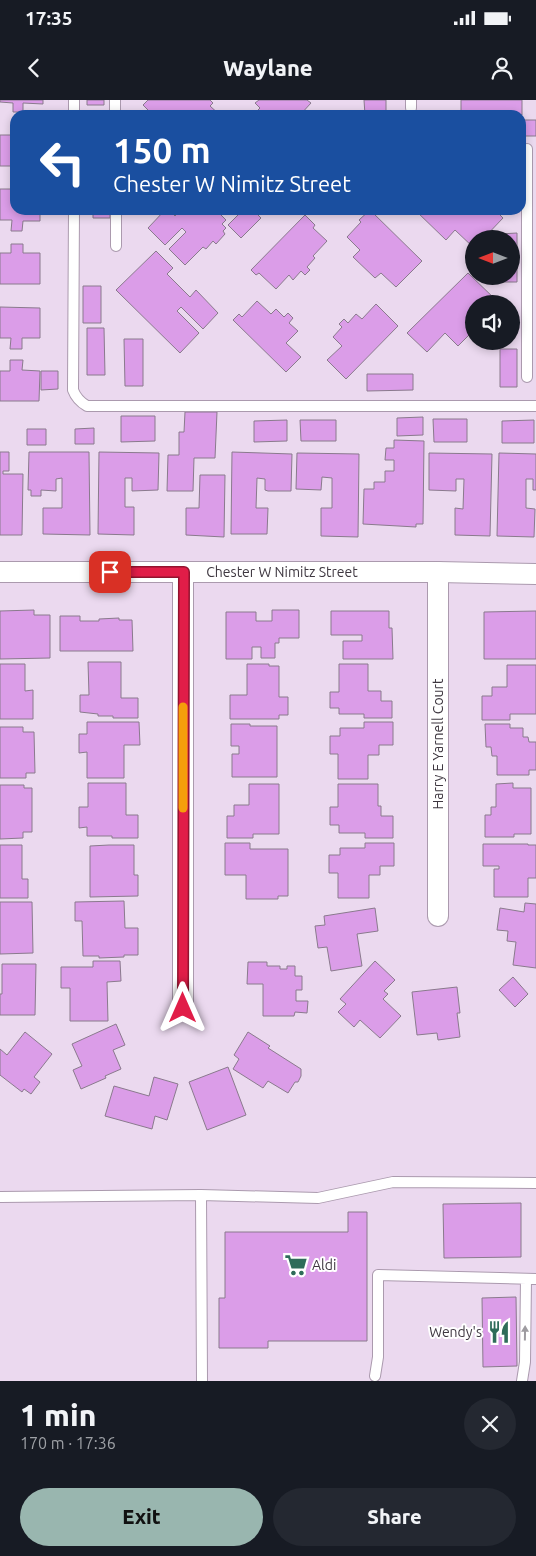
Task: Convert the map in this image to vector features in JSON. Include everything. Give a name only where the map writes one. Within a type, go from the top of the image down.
[{"type":"street","name":"Chester W Nimitz Street","points":[[0,572],[438,572],[536,574]]},
{"type":"street","points":[[183,1008],[184,572]]},
{"type":"street","name":"Harry E Yarnell Court","points":[[438,572],[438,916]]},
{"type":"lane","points":[[527,377],[528,150]]},
{"type":"lane","points":[[74,215],[73,390],[76,396],[88,406],[536,406]]},
{"type":"lane","points":[[116,215],[116,246]]},
{"type":"lane","points":[[0,1197],[201,1195],[318,1198],[393,1182],[536,1183]]},
{"type":"lane","points":[[201,1195],[202,1381]]},
{"type":"lane","points":[[375,1376],[378,1358],[378,1275],[531,1279],[522,1381]]},
{"type":"building","points":[[0,100],[43,100],[43,104],[23,103],[23,110],[13,110],[13,103],[0,102]]},
{"type":"building","points":[[87,100],[104,100],[104,105],[87,105]]},
{"type":"building","points":[[148,100],[210,100],[213,103],[210,106],[214,110],[148,110],[143,105]]},
{"type":"building","points":[[259,100],[307,100],[311,103],[305,110],[258,110],[260,108],[255,103]]},
{"type":"building","points":[[364,100],[386,100],[386,110],[365,110]]},
{"type":"building","points":[[461,100],[522,100],[522,110],[461,110]]},
{"type":"building","points":[[526,120],[536,120],[536,136],[526,136]]},
{"type":"building","points":[[0,135],[10,135],[10,166],[0,166]]},
{"type":"building","points":[[0,189],[10,189],[10,215],[40,215],[40,221],[23,221],[22,231],[11,231],[12,220],[0,220]]},
{"type":"building","points":[[93,215],[110,215],[110,218],[93,218]]},
{"type":"building","points":[[160,215],[221,215],[226,220],[222,224],[226,228],[223,231],[225,234],[216,244],[213,241],[206,249],[203,247],[185,265],[169,249],[186,232],[182,228],[165,245],[148,228]]},
{"type":"building","points":[[238,215],[258,215],[261,218],[241,238],[228,225]]},
{"type":"building","points":[[305,215],[315,225],[313,228],[327,241],[313,256],[315,258],[307,267],[310,270],[305,275],[301,271],[293,280],[289,275],[276,289],[259,273],[256,275],[251,270]]},
{"type":"building","points":[[364,215],[375,215],[422,261],[396,287],[381,273],[375,278],[353,257],[360,250],[347,237],[361,222],[359,220]]},
{"type":"building","points":[[420,215],[500,215],[503,218],[492,230],[465,230],[465,239],[455,230],[446,240]]},
{"type":"building","points":[[11,244],[23,244],[23,253],[40,253],[40,284],[0,284],[0,253],[11,253]]},
{"type":"building","points":[[156,251],[173,268],[167,274],[190,297],[196,290],[218,313],[203,329],[181,307],[177,311],[199,333],[180,353],[116,290]]},
{"type":"building","points":[[465,276],[465,285],[480,285],[491,295],[465,295],[465,339],[458,346],[445,333],[427,352],[407,333]]},
{"type":"building","points":[[83,286],[101,286],[101,323],[83,323]]},
{"type":"building","points":[[257,301],[271,314],[276,309],[284,317],[288,313],[293,318],[289,323],[298,331],[286,343],[301,357],[286,372],[233,320],[239,314],[242,317]]},
{"type":"building","points":[[376,304],[398,326],[346,379],[327,360],[342,346],[333,337],[342,327],[339,324],[344,319],[348,323],[356,314],[362,319]]},
{"type":"building","points":[[0,307],[40,308],[40,338],[22,338],[22,349],[10,349],[11,338],[0,338]]},
{"type":"building","points":[[87,328],[104,328],[105,375],[87,375]]},
{"type":"building","points":[[124,339],[143,339],[143,386],[125,386]]},
{"type":"building","points":[[500,350],[517,350],[517,387],[500,387]]},
{"type":"building","points":[[10,360],[23,360],[22,370],[40,371],[39,401],[0,401],[0,371],[10,371]]},
{"type":"building","points":[[41,371],[58,371],[58,389],[41,390]]},
{"type":"building","points":[[367,374],[413,374],[413,390],[367,391]]},
{"type":"building","points":[[185,412],[217,412],[215,458],[194,458],[193,491],[167,491],[168,455],[179,455],[179,432],[184,432]]},
{"type":"building","points":[[121,416],[155,416],[155,441],[121,442]]},
{"type":"building","points":[[423,417],[423,435],[397,436],[397,418]]},
{"type":"building","points":[[433,419],[467,419],[467,442],[434,442]]},
{"type":"building","points":[[287,420],[287,441],[254,442],[254,421]]},
{"type":"building","points":[[300,420],[336,420],[336,441],[301,441]]},
{"type":"building","points":[[534,420],[534,443],[502,443],[502,421]]},
{"type":"building","points":[[94,428],[94,444],[75,444],[75,429]]},
{"type":"building","points":[[27,429],[46,429],[46,445],[27,445]]},
{"type":"building","points":[[394,440],[424,441],[423,524],[416,524],[416,527],[363,524],[364,489],[374,489],[374,482],[385,482],[385,471],[394,471],[394,460],[385,460],[386,448],[394,448]]},
{"type":"building","points":[[0,452],[9,452],[9,471],[3,471],[3,474],[23,474],[22,535],[0,535]]},
{"type":"building","points":[[29,452],[89,452],[90,535],[43,534],[43,508],[62,508],[62,478],[56,479],[56,491],[41,490],[41,496],[31,496],[31,490],[28,490]]},
{"type":"building","points":[[99,452],[159,453],[158,490],[132,491],[132,478],[125,478],[125,507],[134,507],[134,535],[98,534]]},
{"type":"building","points":[[232,452],[292,454],[291,491],[265,490],[265,479],[257,478],[256,508],[268,508],[267,534],[231,534]]},
{"type":"building","points":[[297,453],[359,454],[358,537],[321,536],[321,508],[332,508],[332,478],[322,477],[321,490],[296,489]]},
{"type":"building","points":[[429,453],[492,454],[490,536],[455,535],[455,508],[463,509],[464,479],[456,479],[456,491],[429,490]]},
{"type":"building","points":[[499,453],[536,454],[536,490],[533,490],[533,479],[526,479],[526,508],[535,509],[534,537],[497,536]]},
{"type":"building","points":[[200,475],[225,475],[224,537],[186,535],[186,508],[199,508]]},
{"type":"building","points":[[34,610],[34,615],[50,615],[50,658],[0,659],[0,611]]},
{"type":"building","points":[[272,610],[299,610],[299,638],[279,638],[279,643],[275,643],[275,658],[261,658],[261,647],[252,647],[252,659],[226,659],[226,612],[256,612],[256,621],[272,621]]},
{"type":"building","points":[[331,611],[389,611],[389,628],[392,628],[393,659],[343,659],[343,641],[362,641],[362,635],[331,635]]},
{"type":"building","points":[[536,611],[536,659],[484,659],[484,612]]},
{"type":"building","points":[[60,616],[80,616],[80,621],[119,618],[119,620],[132,620],[133,651],[60,651]]},
{"type":"building","points":[[88,662],[121,662],[121,698],[138,698],[138,718],[113,718],[113,716],[98,716],[98,714],[80,712],[80,695],[89,695]]},
{"type":"building","points":[[0,664],[25,664],[25,691],[33,690],[33,719],[0,719]]},
{"type":"building","points":[[247,664],[279,666],[279,697],[288,697],[288,715],[279,715],[279,719],[230,719],[230,695],[247,695]]},
{"type":"building","points":[[339,664],[368,664],[368,691],[381,691],[381,701],[392,701],[392,718],[364,718],[364,714],[339,714],[339,708],[330,708],[330,692],[339,692]]},
{"type":"building","points":[[507,665],[536,665],[536,714],[510,714],[510,720],[482,720],[482,696],[492,696],[492,687],[507,687]]},
{"type":"building","points":[[87,722],[139,722],[140,745],[124,745],[124,778],[87,778],[87,752],[79,753],[79,734],[87,734]]},
{"type":"building","points":[[364,722],[393,722],[393,745],[379,745],[379,755],[368,755],[368,779],[338,779],[338,754],[330,754],[330,736],[340,736],[340,728],[364,728]]},
{"type":"building","points":[[231,724],[277,726],[277,777],[232,777],[232,754],[239,754],[239,746],[231,746]]},
{"type":"building","points":[[485,724],[510,724],[510,728],[523,728],[523,737],[528,737],[529,742],[536,742],[536,770],[529,770],[529,775],[497,775],[497,756],[492,756],[491,747],[486,747]]},
{"type":"building","points":[[0,727],[23,727],[23,732],[34,732],[35,773],[26,773],[26,778],[0,778]]},
{"type":"building","points":[[88,783],[126,783],[126,815],[138,815],[138,838],[87,836],[87,827],[79,828],[79,807],[88,807]]},
{"type":"building","points":[[513,783],[513,788],[531,788],[531,834],[514,834],[514,837],[485,837],[485,815],[491,815],[491,807],[496,807],[496,784]]},
{"type":"building","points":[[249,784],[279,784],[279,834],[253,834],[253,838],[227,838],[227,816],[234,816],[234,805],[249,805]]},
{"type":"building","points":[[338,784],[378,784],[378,806],[381,806],[381,816],[393,816],[393,838],[365,838],[365,833],[339,833],[339,825],[330,825],[330,807],[338,807]]},
{"type":"building","points":[[0,785],[24,785],[24,788],[32,788],[32,832],[23,832],[23,838],[0,839]]},
{"type":"building","points":[[225,843],[250,843],[250,849],[288,849],[288,896],[278,896],[278,899],[246,899],[246,875],[225,875]]},
{"type":"building","points":[[365,843],[394,843],[394,866],[380,866],[380,875],[369,875],[369,898],[338,898],[338,873],[329,873],[329,855],[340,855],[340,848],[365,848]]},
{"type":"building","points":[[483,844],[536,845],[536,878],[528,878],[528,897],[494,897],[494,869],[499,869],[499,866],[483,866]]},
{"type":"building","points":[[0,845],[22,845],[22,879],[28,879],[28,898],[0,898]]},
{"type":"building","points":[[134,845],[134,875],[138,875],[138,896],[90,897],[90,846]]},
{"type":"building","points":[[124,901],[125,928],[138,928],[138,955],[99,958],[99,956],[83,956],[82,921],[75,921],[75,902]]},
{"type":"building","points":[[0,902],[32,902],[33,953],[0,954]]},
{"type":"building","points":[[525,903],[536,904],[536,968],[513,965],[516,942],[507,941],[508,931],[497,930],[500,908],[524,912]]},
{"type":"building","points":[[375,908],[378,931],[357,934],[362,966],[331,971],[327,947],[318,948],[315,926],[325,925],[324,916]]},
{"type":"building","points":[[93,961],[120,961],[121,981],[107,982],[108,1021],[70,1021],[70,988],[61,988],[61,967],[93,967]]},
{"type":"building","points":[[375,961],[395,980],[384,991],[388,994],[383,999],[401,1016],[380,1038],[360,1020],[354,1027],[338,1012],[346,1004],[340,999]]},
{"type":"building","points":[[248,962],[267,962],[267,966],[280,966],[280,969],[287,969],[287,966],[295,966],[295,976],[302,976],[302,990],[296,990],[296,1001],[308,1001],[307,1013],[295,1012],[294,1016],[263,1016],[263,984],[247,984]]},
{"type":"building","points":[[2,964],[36,964],[35,1015],[0,1015]]},
{"type":"building","points":[[513,977],[528,994],[515,1007],[499,990]]},
{"type":"building","points":[[457,987],[460,1013],[457,1013],[460,1037],[438,1040],[437,1033],[417,1035],[412,992]]},
{"type":"building","points":[[116,1024],[125,1045],[113,1050],[121,1069],[81,1089],[73,1070],[82,1066],[72,1044]]},
{"type":"building","points":[[25,1032],[52,1054],[34,1077],[40,1082],[31,1094],[24,1089],[22,1092],[0,1075],[0,1049],[7,1055]]},
{"type":"building","points":[[248,1032],[270,1046],[268,1048],[301,1069],[301,1076],[298,1082],[295,1082],[288,1093],[268,1081],[263,1088],[233,1069],[239,1059],[234,1055]]},
{"type":"building","points":[[228,1067],[246,1115],[207,1130],[189,1082]]},
{"type":"building","points":[[154,1077],[178,1084],[167,1120],[155,1116],[152,1129],[105,1116],[114,1086],[149,1096]]},
{"type":"building","points":[[521,1203],[521,1257],[444,1258],[443,1204]]},
{"type":"building","name":"Aldi","points":[[348,1212],[367,1212],[367,1341],[268,1341],[268,1348],[219,1348],[219,1298],[225,1298],[225,1232],[348,1232]]},
{"type":"building","name":"Wendy's","points":[[516,1297],[517,1366],[483,1367],[482,1298]]},
{"type":"slow traffic","points":[[183,707],[183,808]]},
{"type":"place","name":"Aldi","points":[[296,1265]]},
{"type":"place","name":"Wendy's","points":[[499,1332]]},
{"type":"route","points":[[110,572],[184,572],[183,1008]]}]
